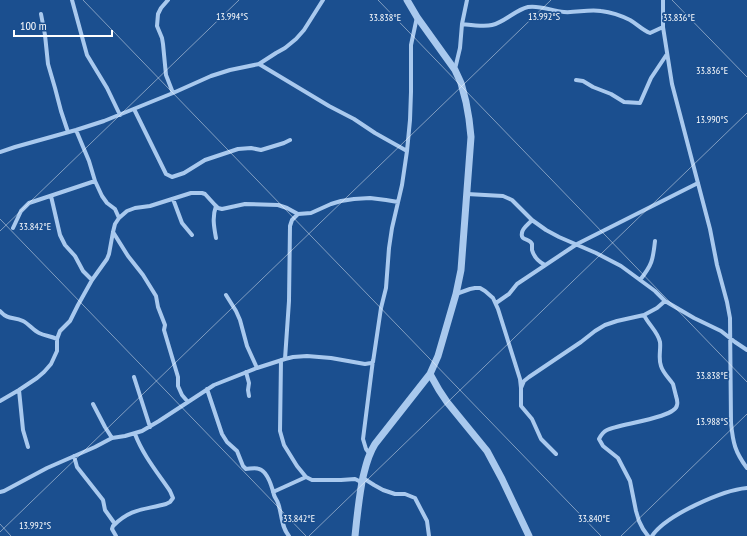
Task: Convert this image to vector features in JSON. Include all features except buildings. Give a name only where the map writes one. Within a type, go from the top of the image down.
[{"type":"street","points":[[72,0],[87,54],[107,88],[120,115]]},
{"type":"street","points":[[168,0],[158,14],[157,26],[162,38],[166,75],[173,93]]},
{"type":"street","points":[[0,152],[104,121],[216,74],[259,64],[285,48],[296,39],[304,30],[322,0]]},
{"type":"street","points":[[355,536],[360,492],[369,454],[375,444],[430,374],[438,356],[456,294],[461,270],[471,137],[469,119],[461,83],[455,70],[417,17],[407,0]]},
{"type":"street","points":[[455,70],[460,48],[462,24],[467,0]]},
{"type":"street","points":[[663,0],[663,27],[672,84],[710,230],[730,318],[732,436],[737,452],[747,468]]},
{"type":"street","points":[[462,24],[486,26],[493,25],[520,10],[529,7],[537,7],[564,12],[586,10],[601,11],[630,21],[650,33],[663,27]]},
{"type":"street","points":[[41,14],[48,64],[68,132]]},
{"type":"street","points":[[369,454],[366,449],[364,439],[373,360],[381,308],[386,288],[389,248],[402,185],[407,151],[412,92],[411,45],[417,17]]},
{"type":"street","points":[[576,80],[583,81],[624,102],[640,103],[652,78],[668,54]]},
{"type":"street","points":[[259,64],[407,151]]},
{"type":"street","points":[[134,109],[166,174],[172,177],[184,173],[205,160],[238,149],[251,148],[261,150],[290,140]]},
{"type":"street","points":[[76,130],[102,196],[115,209],[119,218]]},
{"type":"street","points":[[13,228],[21,211],[29,203],[95,181]]},
{"type":"street","points":[[496,303],[509,294],[517,284],[577,244],[698,183]]},
{"type":"street","points":[[0,401],[19,390],[49,367],[58,348],[57,338],[60,331],[72,317],[92,280],[107,259],[115,224],[127,211],[192,194],[202,193],[216,206],[222,209],[245,204],[278,205],[298,214],[311,213],[331,204],[354,199],[370,198],[398,202]]},
{"type":"street","points":[[466,194],[503,196],[512,200],[532,220],[546,230],[621,266],[655,291],[665,301],[694,318],[721,330],[747,350]]},
{"type":"street","points":[[51,196],[60,235],[75,256],[83,271],[92,280]]},
{"type":"street","points":[[173,199],[182,223],[192,235]]},
{"type":"street","points":[[216,206],[214,214],[216,238]]},
{"type":"street","points":[[298,214],[292,220],[290,226],[289,301],[283,360],[280,431],[284,445],[297,466],[306,477],[312,480],[354,479],[374,485],[395,494],[406,494],[415,498],[427,521],[428,536]]},
{"type":"street","points":[[532,220],[521,234],[523,238],[532,243],[532,251],[537,259],[544,265]]},
{"type":"street","points":[[113,232],[156,296],[178,377],[178,386],[182,395],[188,402]]},
{"type":"street","points":[[640,280],[651,266],[655,241]]},
{"type":"street","points":[[456,294],[470,289],[480,288],[489,294],[496,303],[520,379],[521,406],[532,419],[541,439],[556,454]]},
{"type":"street","points":[[226,295],[240,320],[247,346],[257,368]]},
{"type":"street","points":[[521,388],[524,381],[529,377],[595,331],[605,325],[617,321],[644,316],[665,301]]},
{"type":"street","points":[[0,311],[7,317],[23,322],[37,332],[57,338]]},
{"type":"street","points":[[644,316],[658,338],[662,370],[673,385],[678,403],[677,407],[673,412],[606,430],[599,439],[603,446],[618,458],[630,481],[638,521],[648,536]]},
{"type":"street","points":[[0,492],[47,468],[112,438],[135,434],[150,427],[207,389],[257,368],[293,357],[320,356],[369,364],[373,360]]},
{"type":"street","points":[[246,372],[249,383],[249,396]]},
{"type":"street","points":[[430,374],[447,402],[486,451],[502,479],[529,536]]},
{"type":"street","points":[[134,377],[150,427]]},
{"type":"street","points":[[207,389],[222,434],[227,442],[237,451],[243,466],[246,469],[256,468],[262,470],[268,479],[275,498],[279,504],[286,535]]},
{"type":"street","points":[[19,390],[23,430],[28,447]]},
{"type":"street","points":[[93,404],[112,438]]},
{"type":"street","points":[[116,536],[112,529],[113,526],[133,512],[166,504],[173,498],[170,491],[144,453],[135,434]]},
{"type":"street","points":[[74,456],[77,467],[103,500],[105,510],[115,524]]},
{"type":"street","points":[[273,492],[306,477]]},
{"type":"street","points":[[652,536],[669,520],[704,501],[717,495],[747,488]]}]
